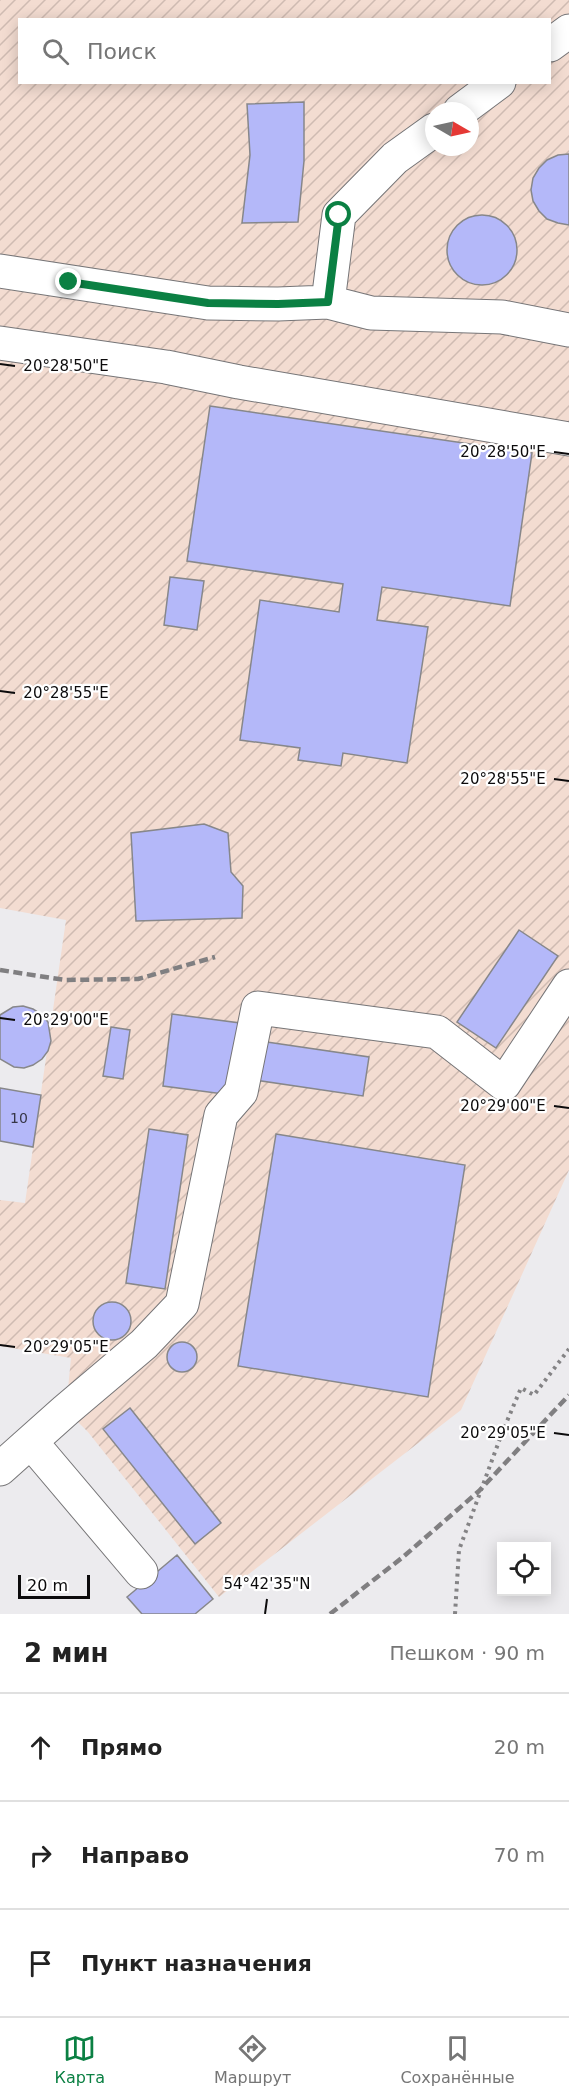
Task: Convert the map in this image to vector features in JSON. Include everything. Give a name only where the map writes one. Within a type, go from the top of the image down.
[{"type":"lane","points":[[551,44],[569,31]]},
{"type":"lane","points":[[472,102],[496,84]]},
{"type":"lane","points":[[328,302],[339,215],[395,158],[425,136]]},
{"type":"lane","points":[[0,271],[208,303],[328,302],[370,313],[502,317],[569,330]]},
{"type":"lane","points":[[0,343],[166,367],[569,440]]},
{"type":"lane","points":[[0,1469],[144,1344],[182,1304],[221,1115],[241,1092],[258,1008],[437,1032],[504,1084],[569,986]]},
{"type":"lane","points":[[31,1442],[141,1572]]},
{"type":"path","points":[[455,1614],[459,1550],[520,1388],[534,1395],[569,1349]]},
{"type":"shaded area","points":[[0,0],[569,0],[569,1170],[461,1410],[219,1597],[88,1432],[66,1410],[71,1358],[0,1346],[0,1200],[25,1203],[66,920],[0,908]]},
{"type":"building","points":[[304,102],[304,161],[298,222],[242,223],[250,155],[247,104]]},
{"type":"building","points":[[569,154],[569,225],[547,219],[533,201],[531,190],[533,178],[547,160],[558,155]]},
{"type":"building","points":[[489,215],[502,221],[511,230],[515,236],[517,250],[515,264],[507,275],[496,283],[475,285],[457,275],[449,264],[447,243],[457,225],[468,217]]},
{"type":"building","points":[[210,406],[532,453],[510,606],[382,587],[377,620],[428,627],[407,763],[343,753],[341,766],[298,760],[300,748],[240,740],[260,600],[339,612],[343,584],[187,561]]},
{"type":"building","points":[[170,577],[204,581],[197,630],[164,625]]},
{"type":"building","points":[[204,824],[228,833],[231,872],[243,886],[242,918],[136,921],[131,833]]},
{"type":"building","points":[[519,930],[558,956],[496,1048],[457,1022]]},
{"type":"building","points":[[23,1006],[41,1014],[48,1022],[51,1041],[42,1059],[24,1068],[14,1067],[0,1059],[0,1015],[13,1007]]},
{"type":"building","points":[[172,1014],[240,1023],[231,1095],[163,1086]]},
{"type":"building","points":[[111,1027],[130,1030],[123,1079],[103,1076]]},
{"type":"building","points":[[260,1041],[369,1057],[363,1096],[255,1080]]},
{"type":"building","points":[[0,1088],[41,1095],[33,1147],[0,1141]]},
{"type":"building","points":[[149,1129],[188,1135],[165,1289],[126,1283]]},
{"type":"building","points":[[276,1134],[465,1165],[428,1397],[238,1366]]},
{"type":"building","points":[[112,1302],[125,1308],[131,1321],[125,1334],[112,1340],[99,1334],[93,1321],[99,1308]]},
{"type":"building","points":[[182,1342],[193,1346],[197,1357],[193,1368],[182,1372],[171,1368],[167,1357],[171,1346]]},
{"type":"building","points":[[130,1408],[221,1523],[195,1544],[103,1429]]},
{"type":"building","points":[[177,1555],[213,1599],[195,1614],[142,1614],[127,1597]]},
{"type":"railway","points":[[0,970],[65,980],[138,979],[215,957]]},
{"type":"railway","points":[[330,1614],[403,1557],[479,1491],[569,1395]]},
{"type":"route","points":[[69,282],[208,303],[328,302],[339,215]]}]
